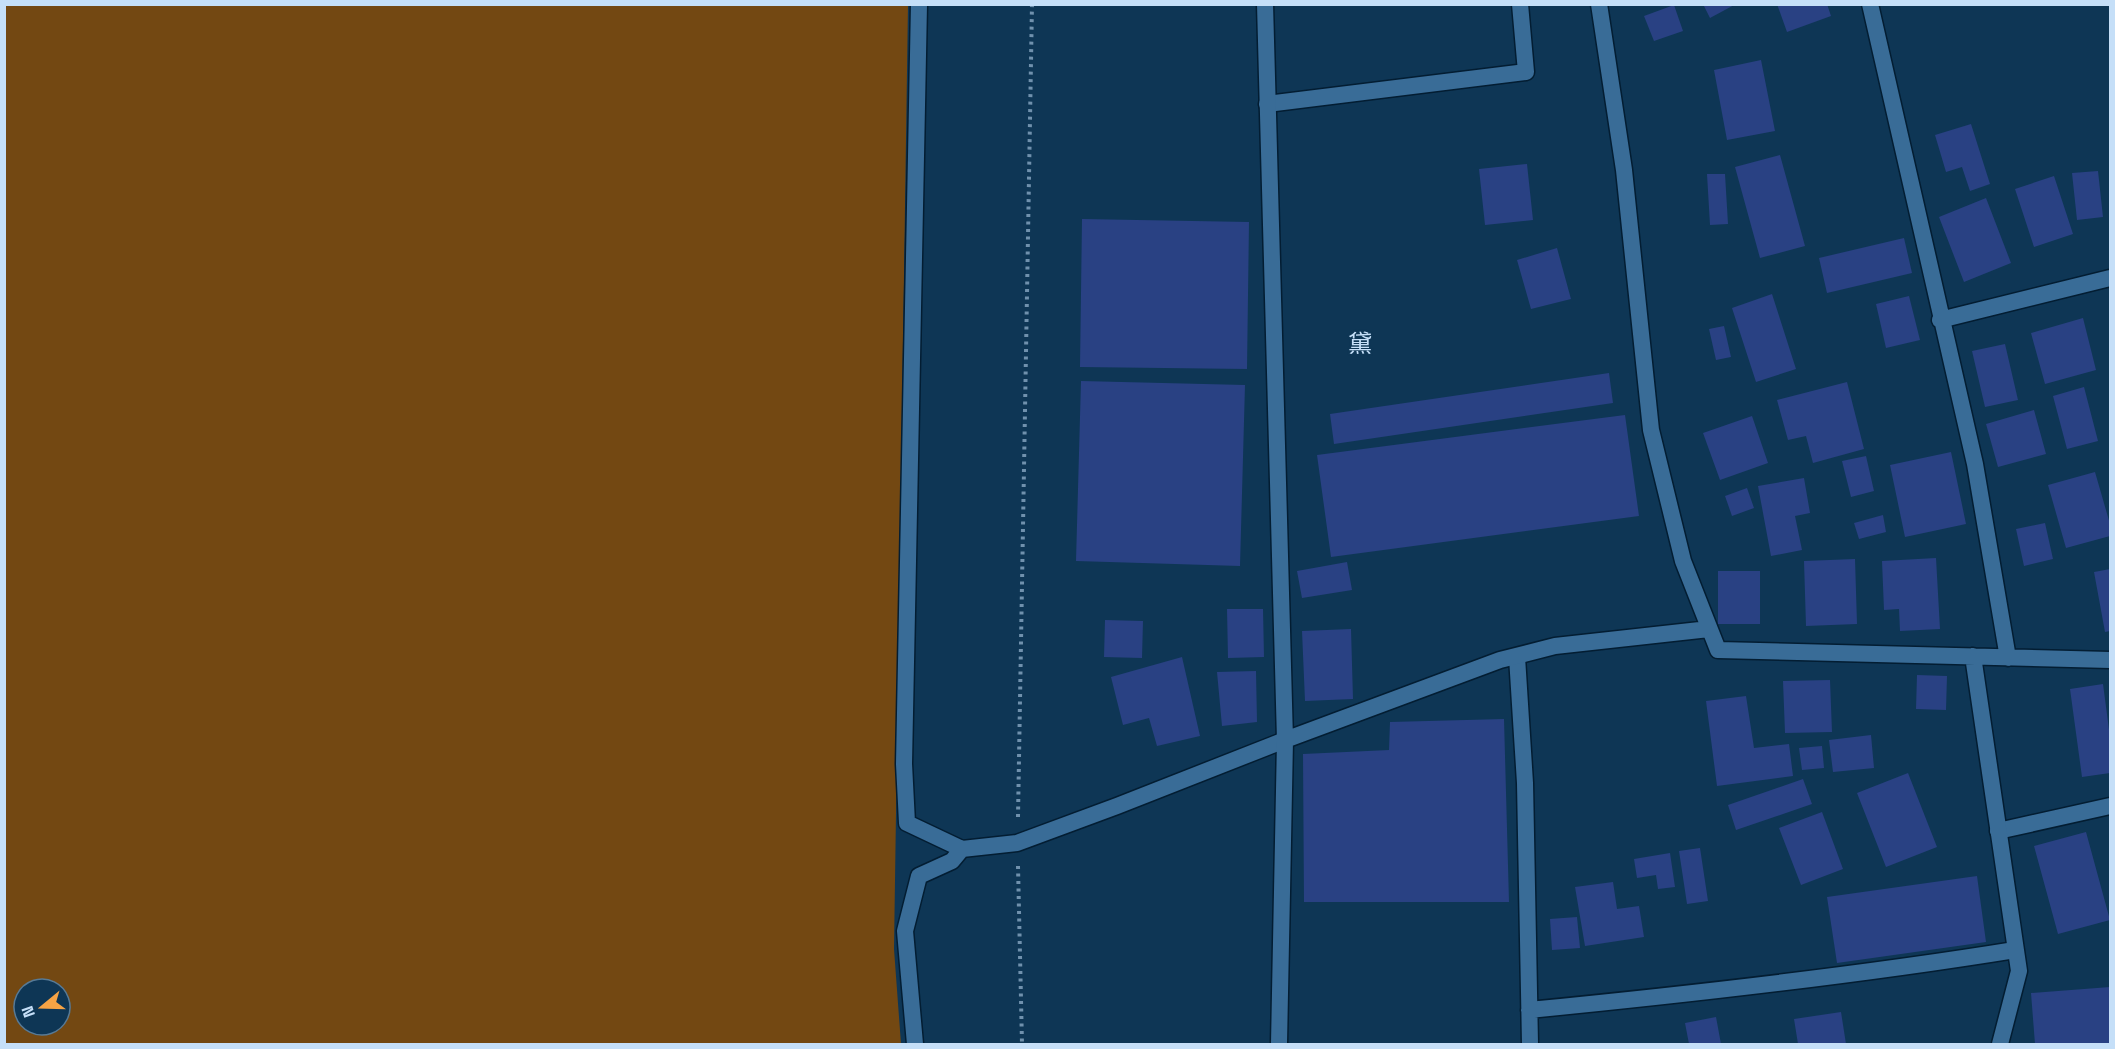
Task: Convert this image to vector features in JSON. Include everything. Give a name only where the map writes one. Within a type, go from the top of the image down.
[{"type":"street","points":[[919,4],[904,752],[907,823],[962,849],[1017,843],[1500,660],[1556,646],[1710,629]]},
{"type":"street","points":[[1265,4],[1285,740],[1279,1044]]},
{"type":"street","points":[[1267,104],[1526,72],[1520,4]]},
{"type":"street","points":[[1599,4],[1624,170],[1651,430],[1683,561],[1718,650],[2110,660]]},
{"type":"street","points":[[1870,4],[1940,320],[1975,464],[2007,658]]},
{"type":"street","points":[[1940,320],[2110,278]]},
{"type":"street","points":[[1973,656],[2019,971],[2000,1044]]},
{"type":"street","points":[[1517,657],[1525,783],[1530,1044]]},
{"type":"street","points":[[1998,831],[2110,806]]},
{"type":"street","points":[[915,1044],[905,932],[919,876],[952,861],[962,849]]},
{"type":"street","points":[[1529,1010],[1728,990],[1930,964],[2015,950]]},
{"type":"path","points":[[1022,1044],[1017,843],[1032,4]]},
{"type":"shaded area","points":[[5,5],[908,5],[894,949],[901,1044],[5,1044]]},
{"type":"building","points":[[1703,4],[1736,4],[1710,18]]},
{"type":"building","points":[[1777,4],[1827,4],[1831,16],[1787,32]]},
{"type":"building","points":[[1674,5],[1683,31],[1654,41],[1644,16]]},
{"type":"building","points":[[1761,60],[1775,131],[1727,140],[1714,70]]},
{"type":"building","points":[[1971,124],[1990,184],[1970,191],[1962,167],[1946,172],[1935,135]]},
{"type":"building","points":[[1780,155],[1805,246],[1760,258],[1735,167]]},
{"type":"building","points":[[1527,164],[1533,220],[1485,225],[1479,169]]},
{"type":"building","points":[[2098,171],[2103,217],[2077,220],[2072,173]]},
{"type":"building","points":[[1707,174],[1725,174],[1728,224],[1710,225]]},
{"type":"building","points":[[2054,176],[2073,234],[2034,247],[2015,189]]},
{"type":"building","points":[[1986,198],[2011,263],[1964,282],[1939,217]]},
{"type":"building","points":[[1082,219],[1249,222],[1247,369],[1080,367]]},
{"type":"building","points":[[1904,238],[1912,273],[1827,293],[1819,258]]},
{"type":"building","points":[[1557,248],[1571,299],[1531,309],[1517,260]]},
{"type":"building","points":[[1772,294],[1796,369],[1756,382],[1732,308]]},
{"type":"building","points":[[1909,296],[1920,340],[1886,348],[1876,304]]},
{"type":"building","points":[[2083,318],[2096,370],[2045,384],[2031,333]]},
{"type":"building","points":[[1724,326],[1731,357],[1716,360],[1709,329]]},
{"type":"building","points":[[2005,344],[2018,400],[1985,407],[1972,351]]},
{"type":"building","points":[[1609,373],[1613,403],[1334,444],[1330,414]]},
{"type":"building","points":[[1081,381],[1245,385],[1240,566],[1076,561]]},
{"type":"building","points":[[1847,382],[1864,449],[1813,463],[1806,436],[1788,440],[1777,400]]},
{"type":"building","points":[[2084,387],[2098,441],[2067,449],[2053,396]]},
{"type":"building","points":[[2034,410],[2046,454],[1998,467],[1986,424]]},
{"type":"building","points":[[1625,415],[1639,516],[1331,557],[1317,455]]},
{"type":"building","points":[[1752,416],[1768,463],[1720,480],[1703,433]]},
{"type":"building","points":[[1951,452],[1966,524],[1905,537],[1890,465]]},
{"type":"building","points":[[1866,456],[1874,491],[1851,497],[1842,461]]},
{"type":"building","points":[[2095,472],[2110,524],[2110,536],[2066,548],[2048,485]]},
{"type":"building","points":[[1804,478],[1810,513],[1795,516],[1802,550],[1771,556],[1758,486]]},
{"type":"building","points":[[1747,488],[1754,508],[1732,516],[1725,496]]},
{"type":"building","points":[[1883,515],[1886,532],[1859,539],[1854,523]]},
{"type":"building","points":[[2045,523],[2053,559],[2024,566],[2016,529]]},
{"type":"building","points":[[1936,558],[1940,629],[1900,631],[1899,609],[1884,610],[1882,561]]},
{"type":"building","points":[[1855,559],[1857,624],[1806,626],[1804,561]]},
{"type":"building","points":[[1347,562],[1352,590],[1302,598],[1297,571]]},
{"type":"building","points":[[2110,569],[2110,631],[2105,632],[2094,572]]},
{"type":"building","points":[[1718,571],[1760,571],[1760,624],[1718,624]]},
{"type":"building","points":[[1227,609],[1263,609],[1264,657],[1228,658]]},
{"type":"building","points":[[1105,620],[1143,621],[1142,658],[1104,657]]},
{"type":"building","points":[[1351,629],[1353,699],[1305,701],[1302,631]]},
{"type":"building","points":[[1182,657],[1200,736],[1157,746],[1149,718],[1123,725],[1111,677]]},
{"type":"building","points":[[1256,671],[1257,722],[1222,726],[1217,672]]},
{"type":"building","points":[[1917,675],[1947,676],[1946,710],[1916,709]]},
{"type":"building","points":[[1830,680],[1832,732],[1785,733],[1783,681]]},
{"type":"building","points":[[2103,684],[2110,737],[2110,773],[2082,777],[2070,689]]},
{"type":"building","points":[[1746,696],[1754,748],[1789,744],[1793,776],[1717,786],[1706,701]]},
{"type":"building","points":[[1504,719],[1509,902],[1304,902],[1303,754],[1389,750],[1390,722]]},
{"type":"building","points":[[1871,735],[1874,768],[1833,772],[1829,740]]},
{"type":"building","points":[[1822,746],[1824,768],[1802,770],[1799,748]]},
{"type":"building","points":[[1908,773],[1937,847],[1886,867],[1857,793]]},
{"type":"building","points":[[1803,779],[1812,804],[1736,830],[1728,805]]},
{"type":"building","points":[[1822,812],[1843,869],[1801,885],[1779,828]]},
{"type":"building","points":[[2086,832],[2110,920],[2058,934],[2034,846]]},
{"type":"building","points":[[1700,848],[1708,901],[1687,904],[1679,851]]},
{"type":"building","points":[[1670,853],[1675,887],[1658,889],[1656,875],[1637,878],[1634,859]]},
{"type":"building","points":[[1977,876],[1986,942],[1837,963],[1827,897]]},
{"type":"building","points":[[1613,882],[1617,909],[1639,906],[1644,937],[1585,946],[1575,887]]},
{"type":"building","points":[[1577,917],[1580,948],[1552,950],[1550,919]]},
{"type":"building","points":[[2110,987],[2110,1044],[2035,1044],[2031,993]]},
{"type":"building","points":[[1841,1012],[1846,1044],[1798,1044],[1794,1019]]},
{"type":"building","points":[[1716,1017],[1721,1044],[1689,1044],[1685,1023]]},
{"type":"district","name":"黛","points":[[1360,343]]}]
